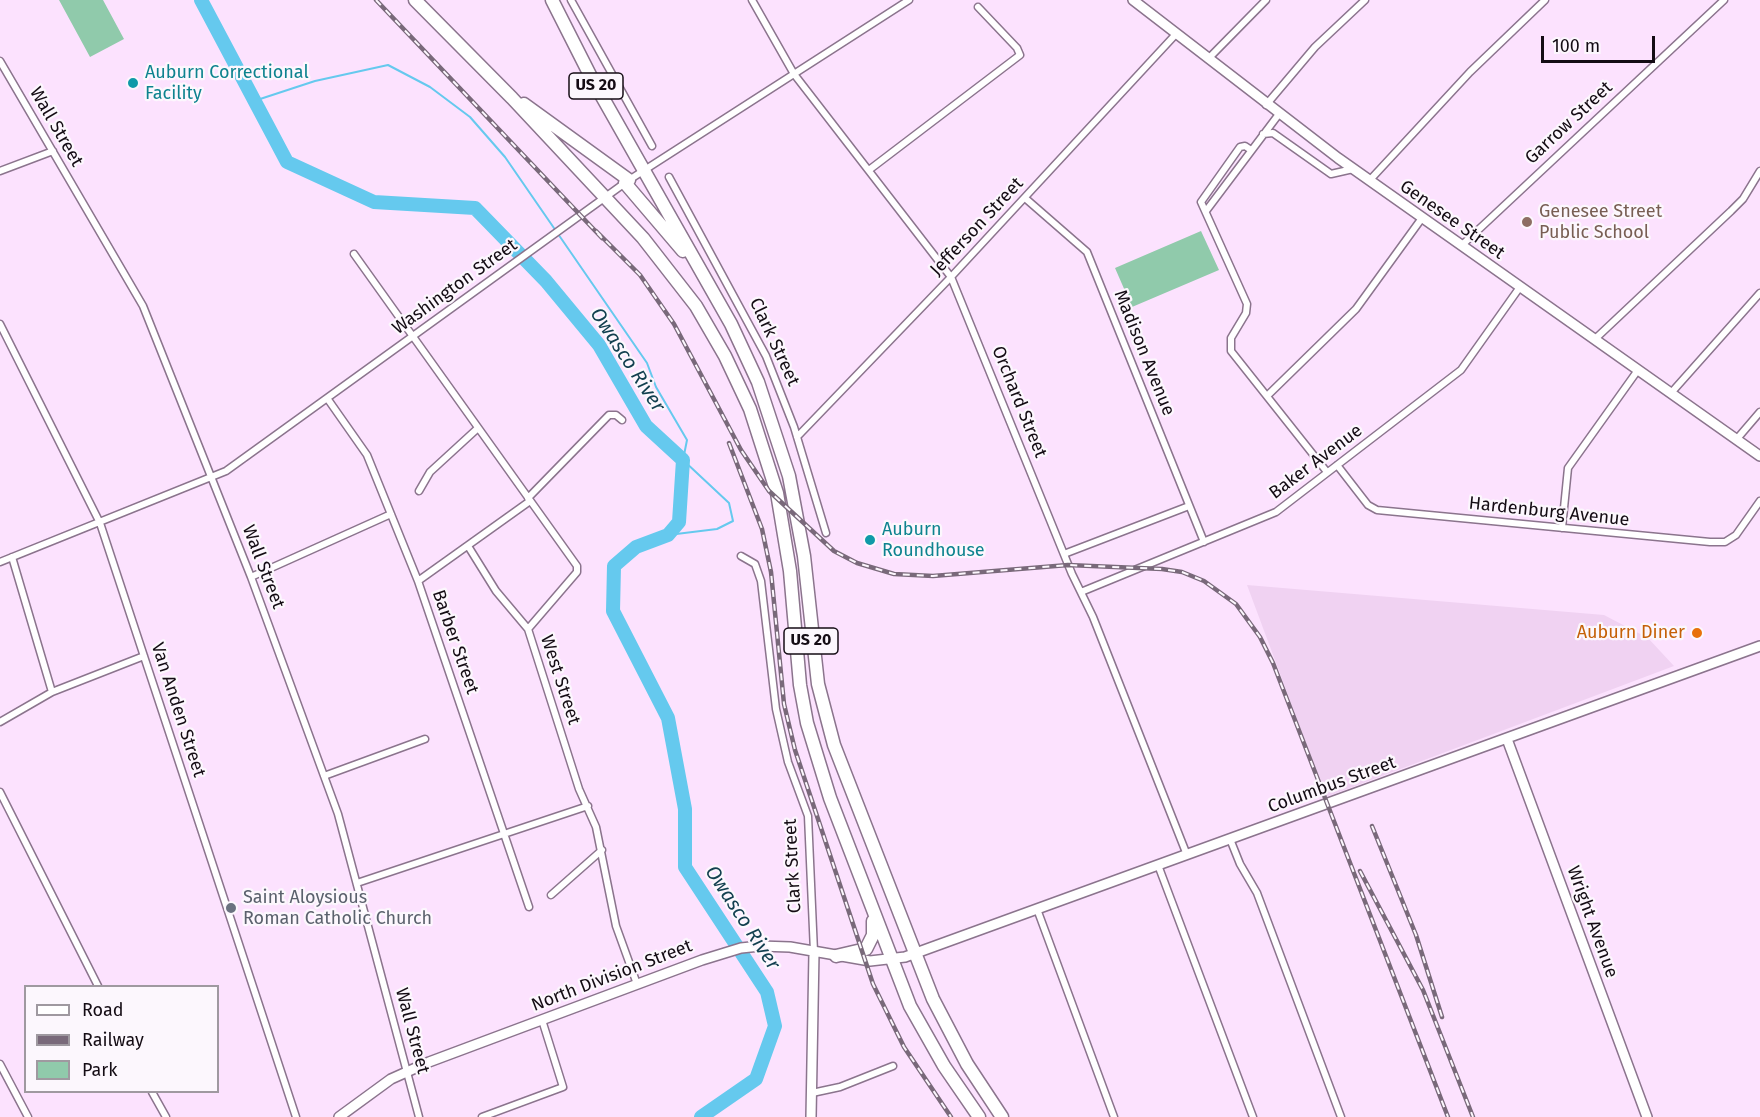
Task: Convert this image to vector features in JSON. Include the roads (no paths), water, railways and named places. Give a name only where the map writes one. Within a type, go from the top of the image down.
[{"type":"highway","name":"US 20","points":[[415,0],[512,98],[665,263],[696,306],[725,356],[750,409],[770,467],[781,514],[790,571],[796,657],[807,723],[830,798],[891,960],[931,1046],[979,1117]]},
{"type":"highway","name":"US 20","points":[[552,0],[748,359],[776,429],[798,521],[811,640],[825,716],[842,767],[933,999],[958,1049],[982,1090],[1002,1117]]},
{"type":"highway","points":[[512,98],[541,115],[627,181],[694,262]]},
{"type":"highway","points":[[836,956],[862,951],[870,944],[873,930],[870,905]]},
{"type":"street","points":[[571,0],[652,146]]},
{"type":"street","name":"Orchard Street","points":[[752,0],[794,74],[951,277],[1187,855]]},
{"type":"street","name":"Washington Street","points":[[0,562],[212,478],[327,398],[627,181],[909,0]]},
{"type":"street","name":"Genesee Street","points":[[1133,0],[1266,105],[1369,181],[1760,456]]},
{"type":"street","points":[[1208,59],[1266,0]]},
{"type":"street","points":[[1266,105],[1315,47],[1365,0]]},
{"type":"street","points":[[1369,181],[1470,72],[1545,0]]},
{"type":"street","name":"Garrow Street","points":[[1461,246],[1724,0]]},
{"type":"street","points":[[869,171],[1020,55],[1017,48],[978,7]]},
{"type":"street","name":"Jefferson Street","points":[[797,437],[951,277],[1176,34]]},
{"type":"street","name":"Wall Street","points":[[0,61],[143,306],[212,478],[324,776],[357,883],[419,1117]]},
{"type":"street","points":[[1206,211],[1279,114]]},
{"type":"street","points":[[1263,135],[1273,133],[1330,174],[1353,169]]},
{"type":"street","points":[[1251,150],[1245,146],[1240,147],[1201,200],[1247,304],[1246,313],[1232,338],[1231,351],[1327,472]]},
{"type":"street","points":[[0,171],[52,151]]},
{"type":"street","points":[[1594,340],[1743,199],[1760,171]]},
{"type":"street","name":"Clark Street","points":[[669,177],[766,356],[797,437],[826,533]]},
{"type":"street","name":"Madison Avenue","points":[[1024,198],[1087,252],[1204,542]]},
{"type":"street","points":[[1267,396],[1356,309],[1422,218]]},
{"type":"street","name":"West Street","points":[[354,254],[577,566],[577,572],[528,629],[579,789],[588,806],[602,850],[616,926],[637,984]]},
{"type":"street","name":"Baker Avenue","points":[[1081,592],[1270,515],[1461,370],[1520,287]]},
{"type":"street","points":[[1671,393],[1760,293]]},
{"type":"street","name":"Van Anden Street","points":[[0,324],[100,522],[296,1117]]},
{"type":"street","points":[[1562,528],[1568,468],[1638,370]]},
{"type":"street","name":"Barber Street","points":[[327,398],[367,455],[418,581],[529,907]]},
{"type":"street","points":[[1736,440],[1760,412]]},
{"type":"street","points":[[418,581],[529,500],[609,415],[616,415],[622,420]]},
{"type":"street","points":[[419,490],[430,472],[478,428]]},
{"type":"street","name":"Hardenburg Avenue","points":[[1337,465],[1368,505],[1377,510],[1721,543],[1736,534],[1760,501]]},
{"type":"street","points":[[1064,554],[1189,506]]},
{"type":"street","points":[[251,577],[391,514]]},
{"type":"street","points":[[468,546],[496,591],[528,629]]},
{"type":"street","name":"Clark Street","points":[[741,556],[755,564],[761,581],[776,709],[788,762],[808,816],[814,952],[811,1117]]},
{"type":"street","points":[[12,557],[52,692]]},
{"type":"street","name":"Columbus Street","points":[[915,953],[1760,646]]},
{"type":"street","points":[[0,722],[52,692],[144,656]]},
{"type":"street","points":[[324,776],[425,739]]},
{"type":"street","name":"Wright Avenue","points":[[1507,739],[1647,1117]]},
{"type":"street","points":[[0,792],[97,985]]},
{"type":"street","points":[[357,883],[588,806]]},
{"type":"street","points":[[1230,839],[1242,869],[1257,893],[1341,1117]]},
{"type":"street","points":[[551,895],[602,850]]},
{"type":"street","points":[[1158,865],[1253,1117]]},
{"type":"street","points":[[1037,909],[1114,1117]]},
{"type":"street","name":"North Division Street","points":[[339,1117],[407,1071],[702,960],[741,948],[781,946],[870,961],[891,960],[915,953]]},
{"type":"street","points":[[482,1117],[563,1087],[542,1020]]},
{"type":"street","points":[[0,1064],[28,1117]]},
{"type":"street","points":[[812,1093],[840,1087],[892,1066]]},
{"type":"street","points":[[153,1093],[166,1117]]},
{"type":"waterway","name":"Owasco River","points":[[201,0],[287,162],[374,202],[475,208],[546,281],[599,345],[646,426],[683,460],[679,522],[668,535],[636,547],[614,566],[613,611],[668,718],[685,809],[685,867],[767,992],[775,1026],[756,1079],[701,1117]]},
{"type":"waterway","points":[[254,101],[315,81],[388,65],[430,87],[470,117],[505,157],[647,363],[656,387],[687,440],[683,460],[729,503],[733,521],[717,529],[668,535]]},
{"type":"railway","points":[[376,0],[602,238]]},
{"type":"railway","points":[[596,231],[640,275],[674,324],[741,450],[769,491],[834,551],[857,563],[894,574],[933,576],[1068,565],[1162,569],[1182,572],[1204,581],[1236,604],[1260,637],[1273,663],[1448,1117]]},
{"type":"railway","points":[[729,443],[762,529],[771,572],[784,704],[795,750],[873,984],[904,1047],[951,1117]]},
{"type":"railway","points":[[1372,826],[1416,935],[1442,1017]]},
{"type":"railway","points":[[1360,871],[1423,990],[1473,1117]]},
{"type":"place","name":"Auburn Correctional Facility","points":[[133,83]]},
{"type":"place","name":"Genesee Street Public School","points":[[1527,222]]},
{"type":"place","name":"Auburn Roundhouse","points":[[870,540]]},
{"type":"place","name":"Auburn Diner","points":[[1697,633]]},
{"type":"place","name":"Saint Aloysious Roman Catholic Church","points":[[231,908]]}]
